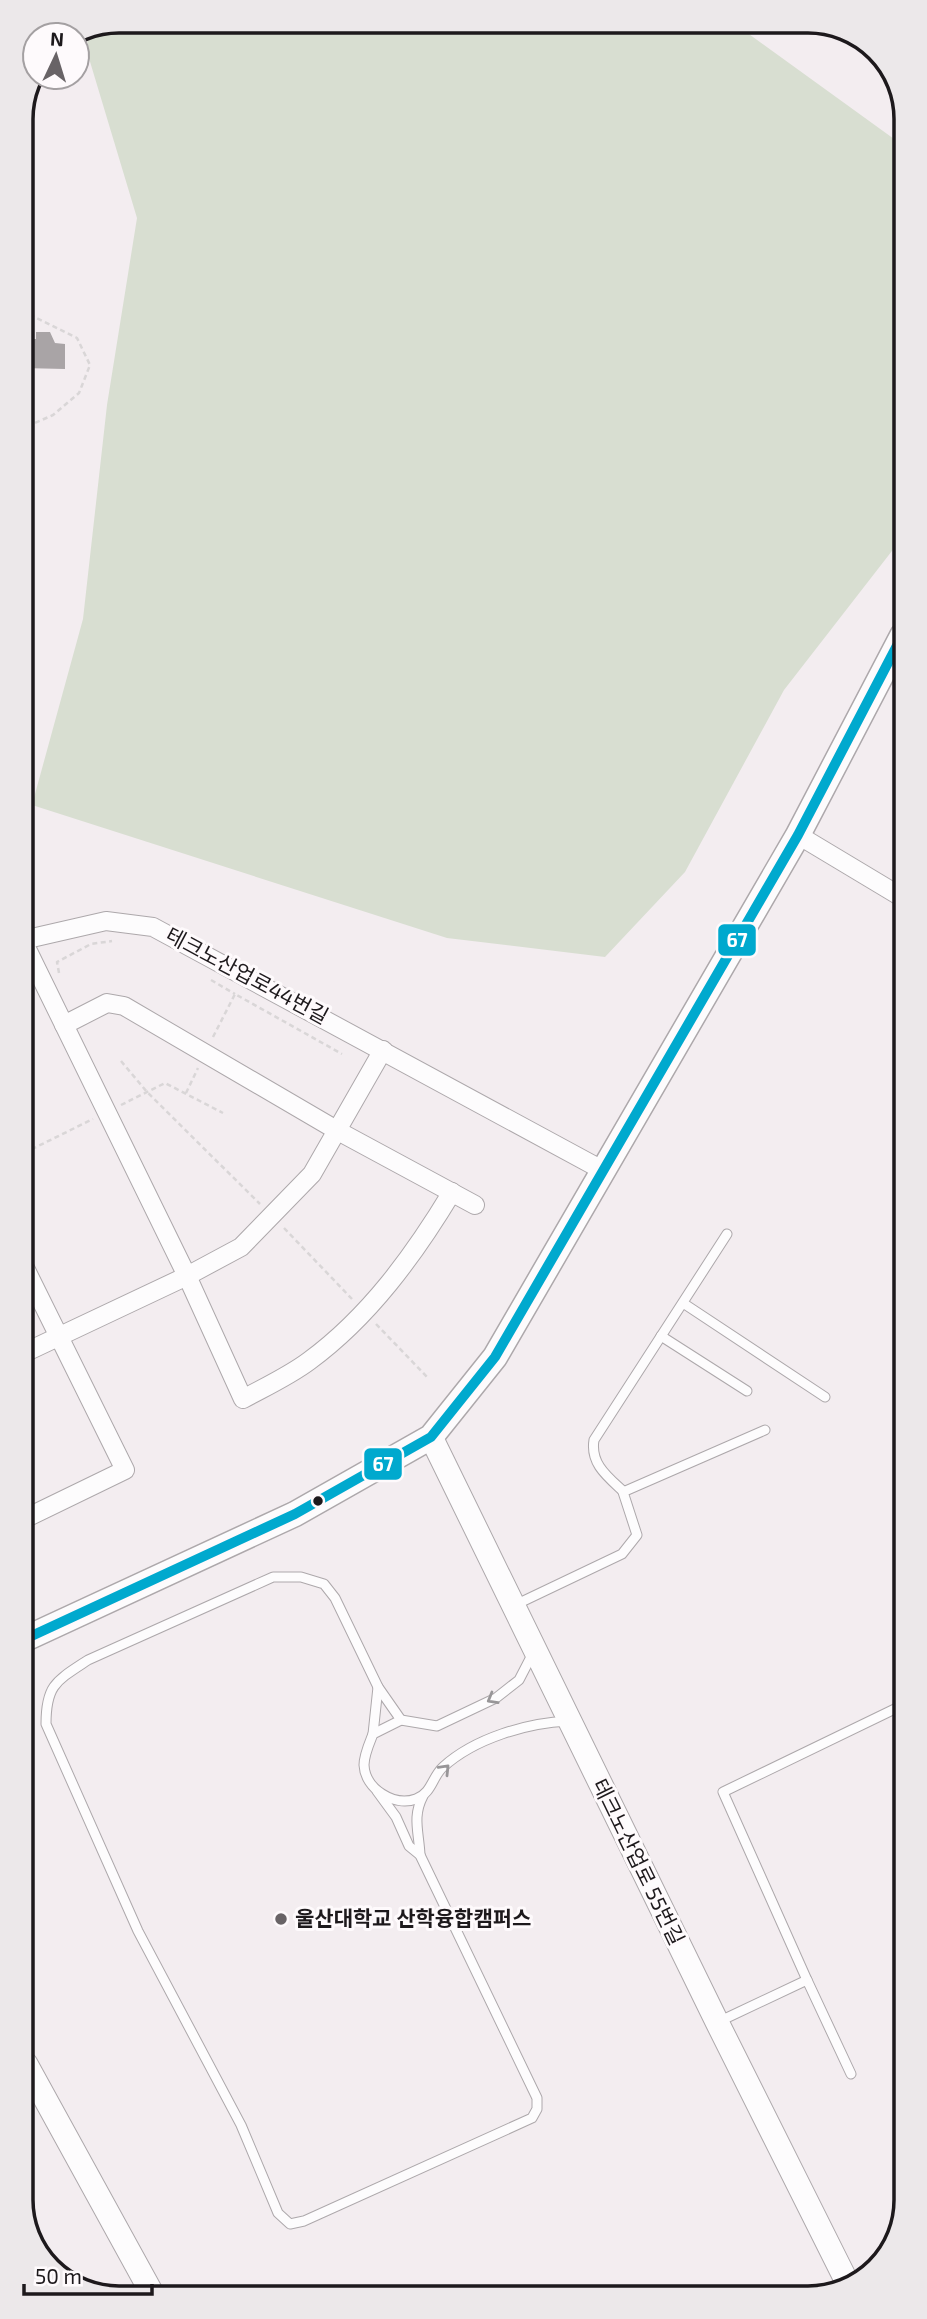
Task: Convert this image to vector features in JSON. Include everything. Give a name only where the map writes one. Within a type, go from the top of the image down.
[{"type":"main road","points":[[33,1635],[295,1514],[431,1437],[495,1357],[798,835],[894,651]]},
{"type":"street","points":[[798,835],[894,893]]},
{"type":"street","name":"테크노산업로44번길","points":[[33,939],[106,921],[153,927],[604,1171]]},
{"type":"street","name":"테크노산업로44번길","points":[[33,961],[187,1276],[243,1399],[309,1361],[364,1311]]},
{"type":"street","points":[[64,1024],[107,1003],[124,1006],[338,1131],[475,1205]]},
{"type":"street","points":[[33,1349],[187,1276],[241,1247],[312,1174],[383,1050]]},
{"type":"street","points":[[364,1311],[418,1249],[452,1192]]},
{"type":"street","points":[[33,1285],[125,1470],[33,1515]]},
{"type":"street","name":"테크노산업로 55번길","points":[[431,1437],[841,2279]]},
{"type":"street","points":[[33,2077],[148,2286]]},
{"type":"lane","points":[[513,1606],[622,1554],[636,1535],[624,1492],[601,1471],[592,1450],[594,1440],[727,1234]]},
{"type":"lane","points":[[683,1303],[825,1397]]},
{"type":"lane","points":[[661,1336],[747,1391]]},
{"type":"lane","points":[[624,1492],[765,1430]]},
{"type":"lane","points":[[401,1720],[378,1687],[335,1598],[324,1584],[301,1577],[274,1577],[88,1660],[66,1675],[46,1699],[46,1724],[138,1931],[241,2125],[278,2213],[290,2224],[304,2221],[532,2118],[537,2109],[537,2098],[419,1855],[416,1810],[441,1768],[474,1747],[537,1723],[570,1721]]},
{"type":"lane","points":[[373,1734],[401,1720],[437,1726],[496,1698],[519,1680],[536,1648]]},
{"type":"lane","points":[[378,1687],[373,1734],[364,1766],[368,1780],[396,1817],[410,1846],[419,1855]]},
{"type":"lane","points":[[851,2074],[723,1792],[894,1709]]},
{"type":"lane","points":[[377,1791],[406,1801],[423,1795]]},
{"type":"lane","points":[[717,2022],[807,1980]]},
{"type":"path","points":[[33,316],[77,338],[90,365],[79,394],[33,427]]},
{"type":"path","points":[[60,977],[57,962],[91,944],[119,940]]},
{"type":"path","points":[[201,974],[342,1054]]},
{"type":"path","points":[[210,1044],[235,994]]},
{"type":"path","points":[[121,1061],[147,1092],[272,1215],[428,1378]]},
{"type":"shaded area","points":[[748,33],[894,139],[894,548],[784,690],[685,872],[605,957],[447,938],[33,805],[83,619],[107,405],[137,218],[91,65],[91,39],[103,35]]},
{"type":"building","points":[[36,332],[50,332],[55,343],[65,344],[65,369],[33,368],[33,339],[36,339]]},
{"type":"transit line","name":"67","points":[[33,1635],[295,1514],[431,1437],[495,1357],[798,835],[894,651]]},
{"type":"place","name":"울산대학교 산학융합캠퍼스","points":[[281,1919]]}]
